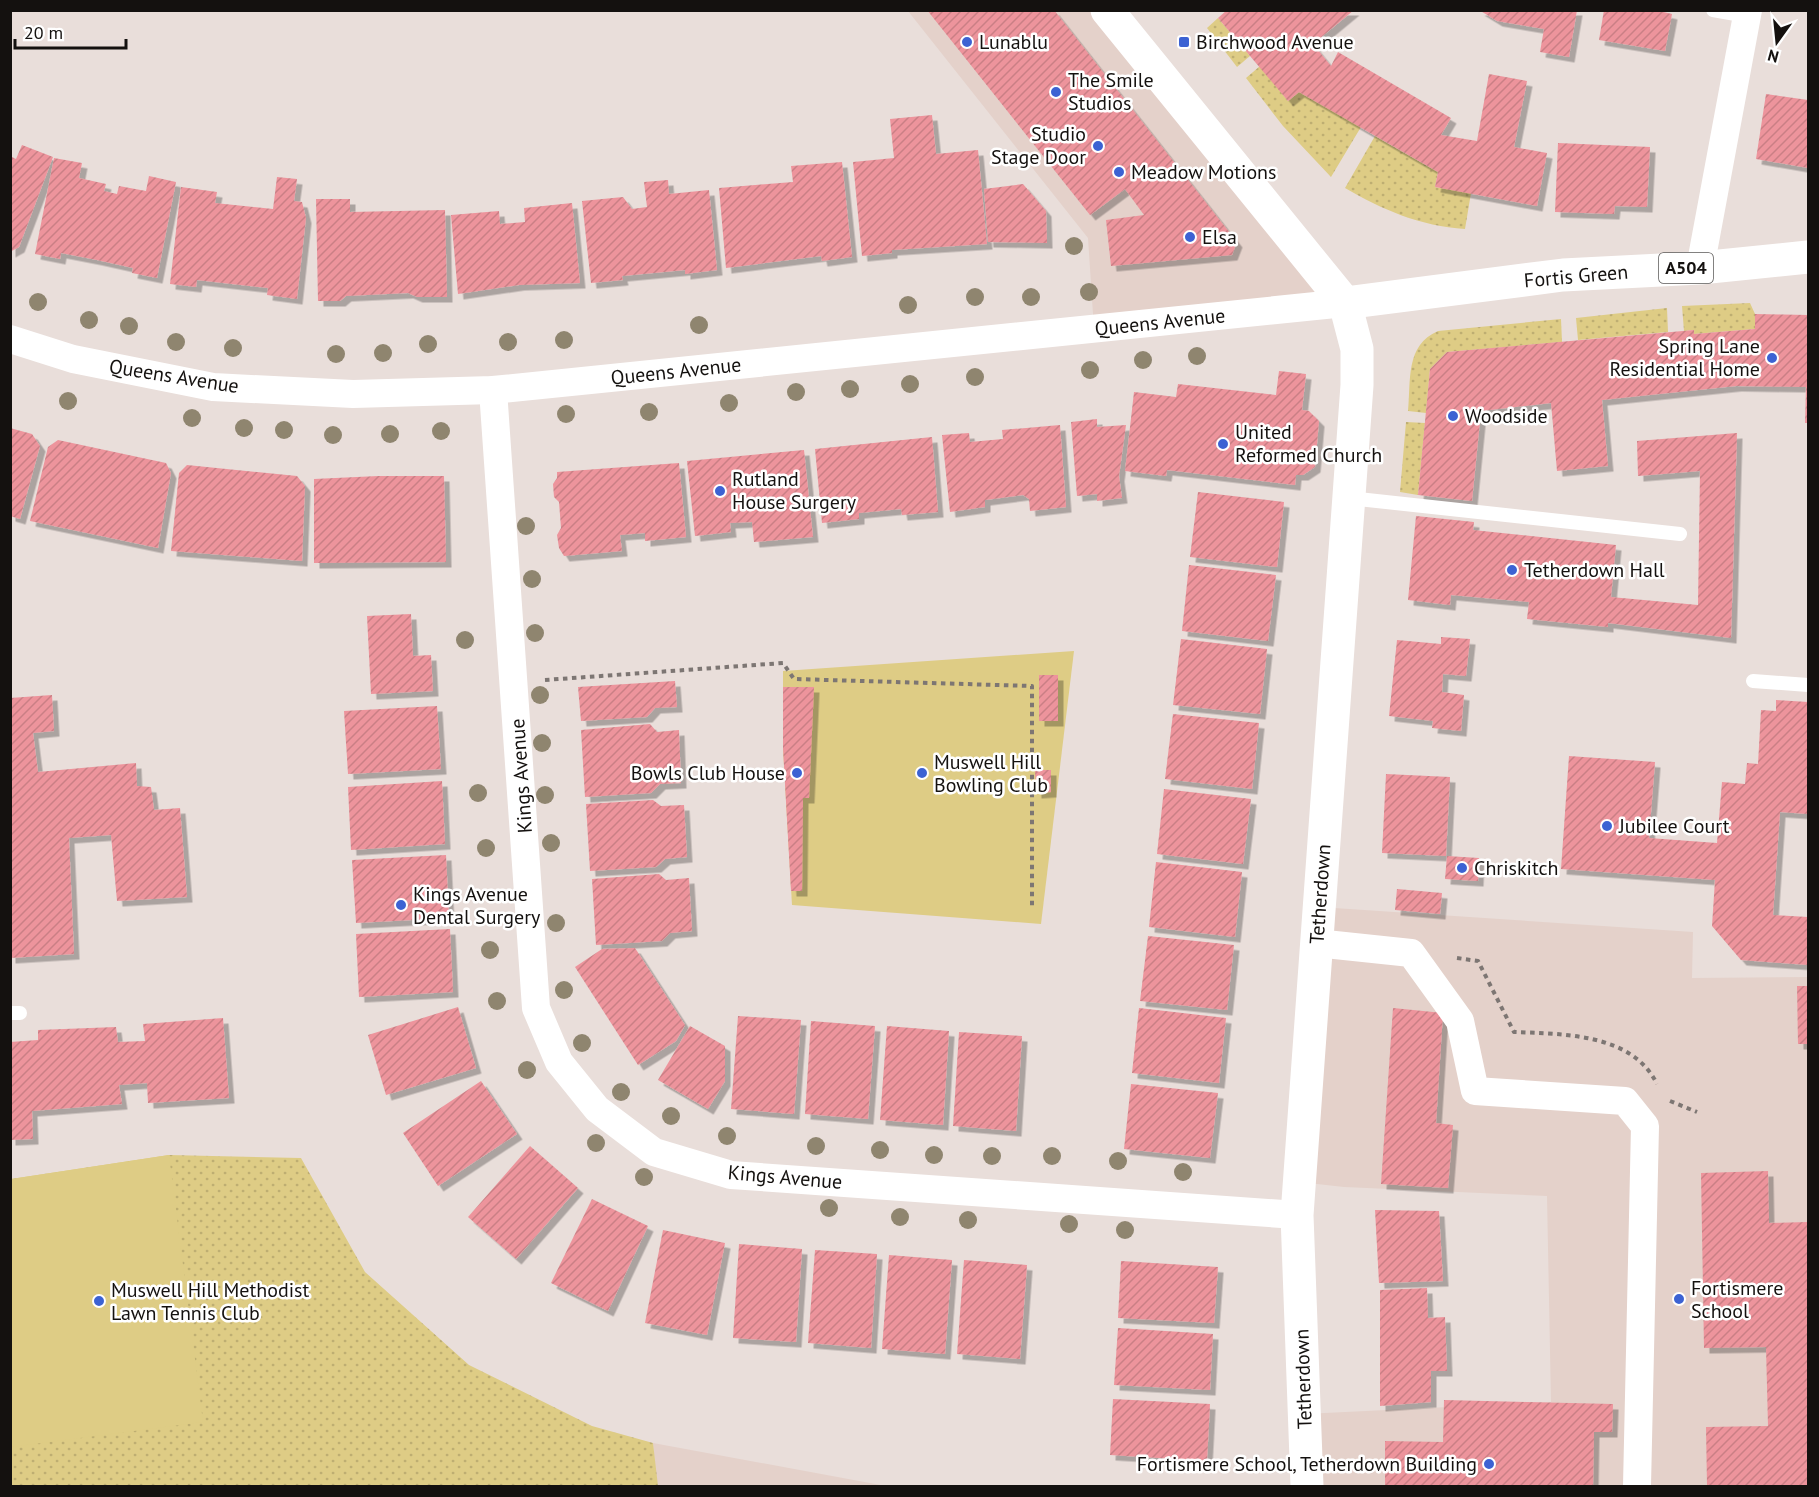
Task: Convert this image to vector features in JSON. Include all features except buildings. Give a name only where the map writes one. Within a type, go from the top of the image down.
[{"type":"street","points":[[1107,10],[1345,303]]},
{"type":"street","points":[[1700,268],[1747,13]]},
{"type":"street","name":"Fortis Green","points":[[1345,303],[1563,275],[1700,268],[1809,257]]},
{"type":"street","name":"Queens Avenue","points":[[10,339],[72,359],[213,387],[353,394],[493,390],[1345,303]]},
{"type":"street","name":"Tetherdown","points":[[1307,1486],[1297,1215],[1358,358],[1345,303]]},
{"type":"street","name":"Kings Avenue","points":[[493,390],[536,1008],[559,1062],[597,1109],[654,1152],[731,1175],[1297,1215]]},
{"type":"street","points":[[1316,943],[1411,952],[1460,1021],[1475,1091],[1625,1101],[1645,1126],[1637,1486]]},
{"type":"lane","points":[[1713,10],[1747,13]]},
{"type":"lane","points":[[1349,498],[1680,534]]},
{"type":"lane","points":[[1753,681],[1809,685]]},
{"type":"path","points":[[514,682],[783,663],[794,679],[1032,686],[1032,906]]},
{"type":"path","points":[[1411,952],[1478,961],[1514,1032],[1574,1035],[1631,1052],[1649,1069],[1659,1089]]},
{"type":"path","points":[[1664,1099],[1697,1112]]},
{"type":"shaded area","points":[[908,11],[1107,11],[1345,303],[1094,329],[1088,238]]},
{"type":"shaded area","points":[[1218,18],[1250,56],[1237,67],[1207,28]]},
{"type":"shaded area","points":[[1260,66],[1288,101],[1299,92],[1361,127],[1331,177],[1283,126],[1246,78]]},
{"type":"shaded area","points":[[1375,136],[1438,172],[1435,187],[1471,193],[1465,229],[1417,221],[1402,216],[1345,188]]},
{"type":"shaded area","points":[[1750,303],[1755,314],[1755,329],[1694,334],[1694,330],[1684,331],[1682,306]]},
{"type":"shaded area","points":[[1667,308],[1668,332],[1578,340],[1576,318]]},
{"type":"shaded area","points":[[1561,319],[1562,342],[1447,352],[1430,369],[1426,413],[1408,411],[1412,365],[1420,345],[1427,337],[1438,331]]},
{"type":"shaded area","points":[[1406,422],[1425,423],[1418,495],[1400,492]]},
{"type":"shaded area","name":"Muswell Hill Bowling Club","points":[[1074,651],[1041,924],[792,905],[783,748],[783,671]]},
{"type":"shaded area","name":"Fortismere School","points":[[1319,907],[1693,932],[1692,978],[1808,977],[1808,1486],[1307,1486],[1304,1414],[1551,1402],[1547,1196],[1344,1187],[1299,1182]]},
{"type":"shaded area","points":[[169,1155],[301,1158],[365,1272],[469,1365],[592,1426],[653,1443],[658,1486],[11,1486],[11,1179]]},
{"type":"shaded area","name":"Muswell Hill Methodist Lawn Tennis Club","points":[[169,1155],[203,1422],[11,1447],[11,1179]]},
{"type":"shaded area","points":[[653,1443],[886,1486],[657,1486]]},
{"type":"place","name":"Lunablu","points":[[967,42]]},
{"type":"place","name":"Birchwood Avenue","points":[[1184,42]]},
{"type":"place","name":"The Smile Studios","points":[[1056,92]]},
{"type":"place","name":"Studio Stage Door","points":[[1098,146]]},
{"type":"place","name":"Meadow Motions","points":[[1119,172]]},
{"type":"place","name":"Elsa","points":[[1190,237]]},
{"type":"place","name":"Spring Lane Residential Home","points":[[1772,358]]},
{"type":"place","name":"Woodside","points":[[1453,416]]},
{"type":"place","name":"United Reformed Church","points":[[1223,444]]},
{"type":"place","name":"Rutland House Surgery","points":[[720,491]]},
{"type":"place","name":"Tetherdown Hall","points":[[1512,570]]},
{"type":"place","name":"Bowls Club House","points":[[797,773]]},
{"type":"place","name":"Muswell Hill Bowling Club","points":[[922,773]]},
{"type":"place","name":"Jubilee Court","points":[[1607,826]]},
{"type":"place","name":"Chriskitch","points":[[1462,868]]},
{"type":"place","name":"Kings Avenue Dental Surgery","points":[[401,905]]},
{"type":"place","name":"Fortismere School","points":[[1679,1299]]},
{"type":"place","name":"Muswell Hill Methodist Lawn Tennis Club","points":[[99,1301]]},
{"type":"place","name":"Fortismere School, Tetherdown Building","points":[[1489,1464]]}]
